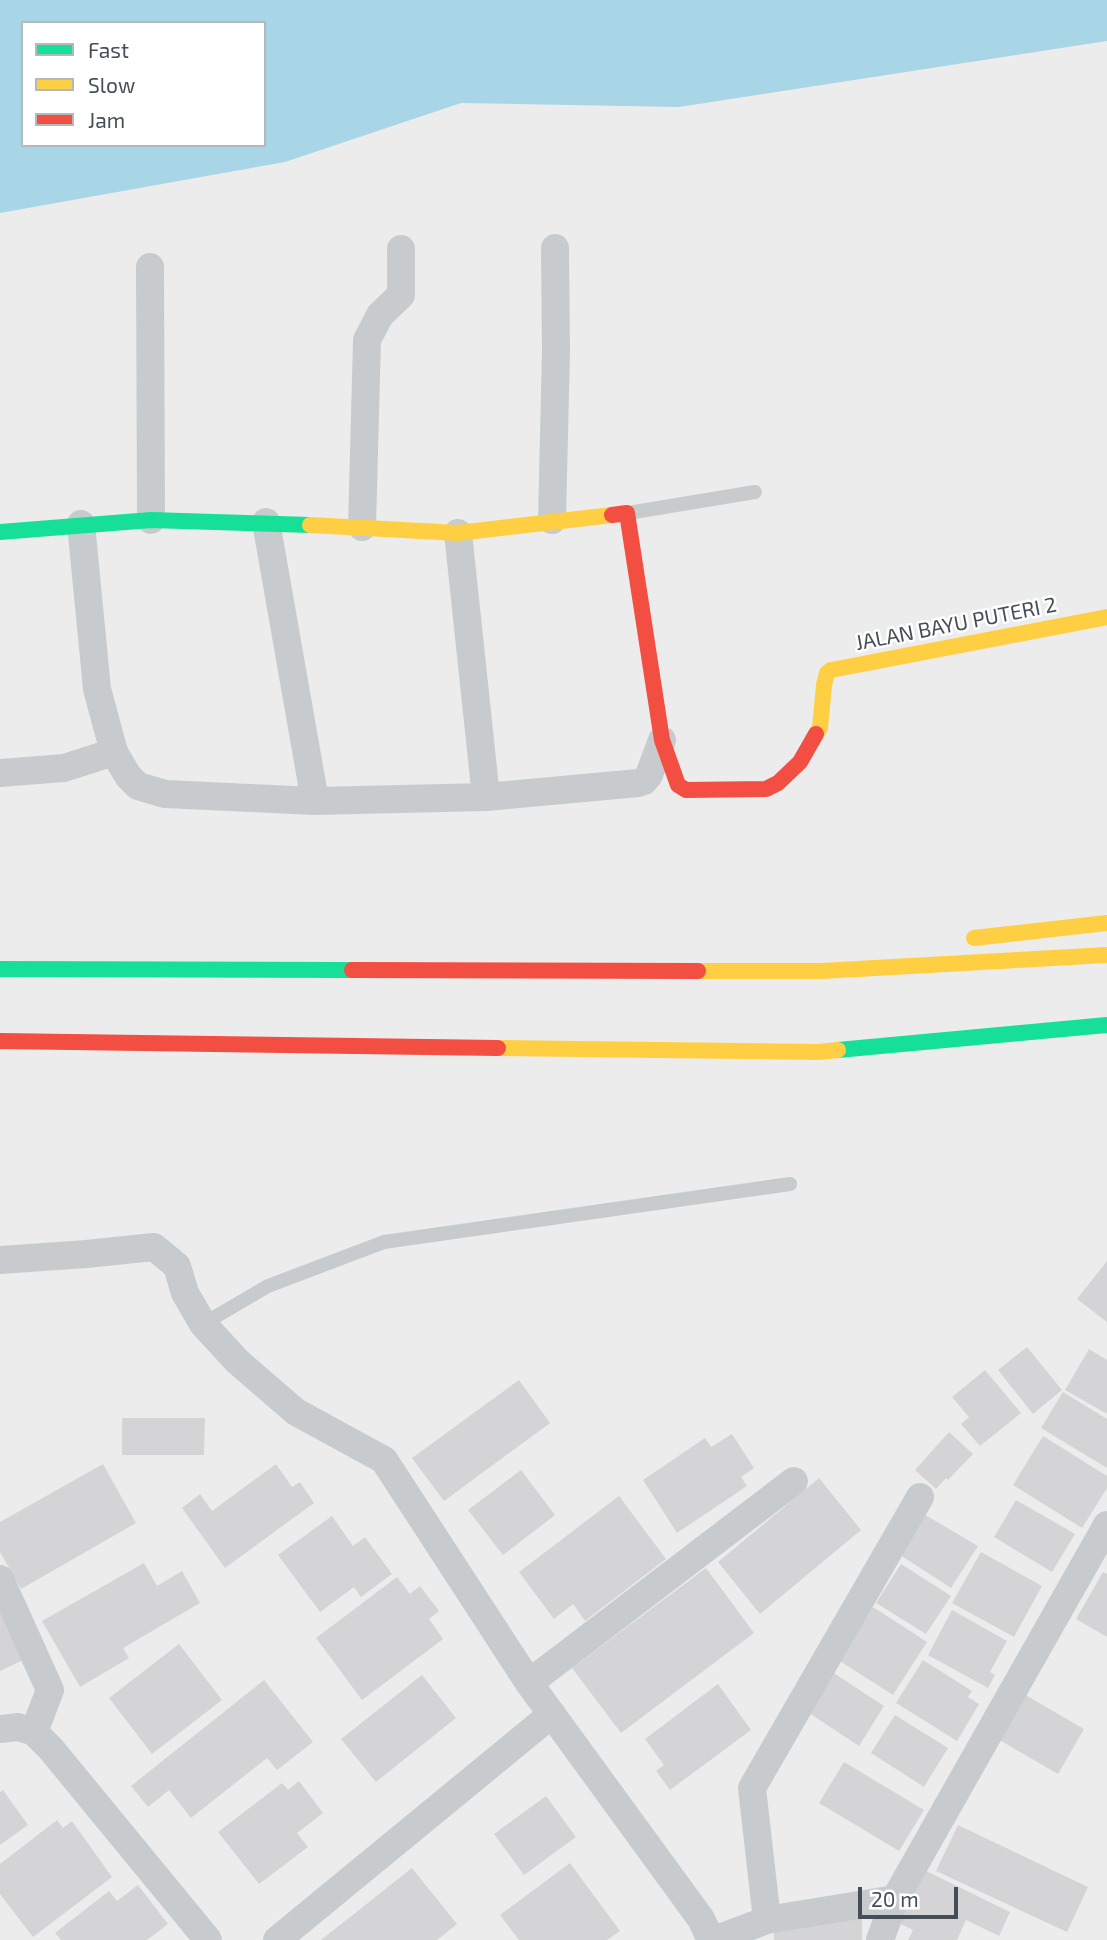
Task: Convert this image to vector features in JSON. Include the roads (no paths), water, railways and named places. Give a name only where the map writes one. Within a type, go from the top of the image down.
[{"type":"main road","points":[[0,532],[151,520],[266,522],[458,533],[627,513],[662,740]]},
{"type":"main road","name":"JALAN BAYU PUTERI 2","points":[[662,740],[681,787],[686,790],[766,789],[778,783],[804,757],[820,728],[827,673],[835,668],[1107,617]]},
{"type":"main road","points":[[959,940],[1107,923]]},
{"type":"main road","points":[[822,971],[908,949]]},
{"type":"main road","points":[[0,969],[822,971],[1107,955]]},
{"type":"main road","points":[[0,1041],[820,1052],[1107,1025]]},
{"type":"street","points":[[362,527],[367,340],[380,315],[401,295],[401,248]]},
{"type":"street","points":[[552,520],[556,351],[555,248]]},
{"type":"street","points":[[150,267],[151,520]]},
{"type":"street","points":[[266,522],[315,801]]},
{"type":"street","points":[[81,524],[97,689],[114,752],[128,776],[138,786],[165,794],[315,801],[486,797],[638,783],[649,775],[662,740]]},
{"type":"street","points":[[458,533],[486,797]]},
{"type":"street","points":[[0,773],[64,768],[114,752]]},
{"type":"street","points":[[0,1260],[86,1255],[154,1247],[177,1266],[185,1293],[203,1324],[237,1361],[296,1412],[384,1460],[529,1683],[701,1919],[713,1940],[767,1920],[895,1899]]},
{"type":"street","points":[[529,1683],[794,1481]]},
{"type":"street","points":[[767,1920],[752,1788],[920,1497]]},
{"type":"street","points":[[880,1940],[895,1899],[1107,1525]]},
{"type":"street","points":[[0,1580],[50,1690],[34,1732]]},
{"type":"street","points":[[277,1940],[552,1714]]},
{"type":"street","points":[[0,1729],[18,1727],[34,1732],[51,1749],[204,1939]]},
{"type":"lane","points":[[627,513],[755,492]]},
{"type":"lane","points":[[203,1324],[268,1286],[384,1242],[790,1184]]},
{"type":"water","points":[[0,0],[1107,0],[1107,41],[679,107],[461,103],[285,162],[0,213]]}]
